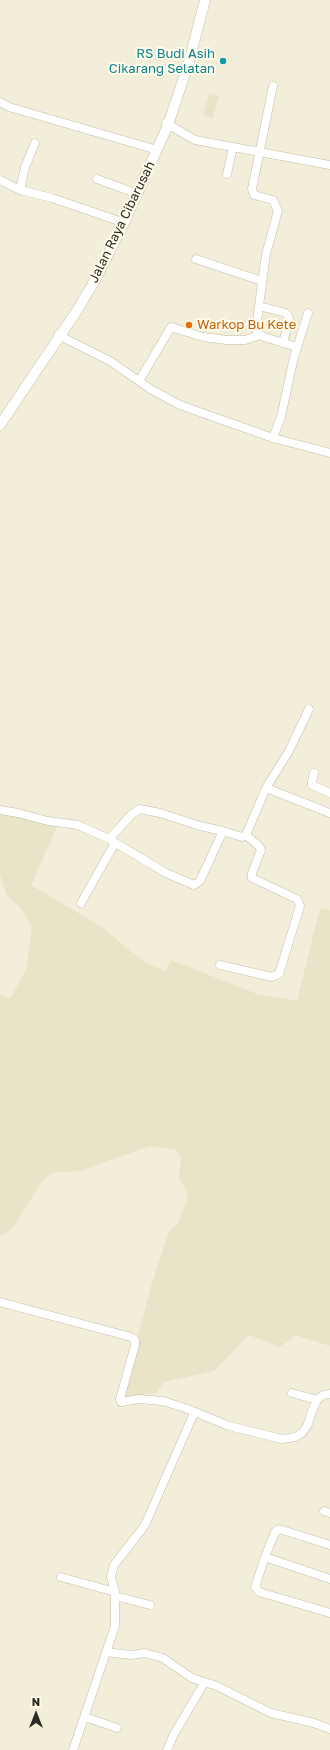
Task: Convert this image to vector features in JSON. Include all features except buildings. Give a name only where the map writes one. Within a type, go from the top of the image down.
[{"type":"main road","name":"Jalan Raya Cibarusah","points":[[0,425],[97,276],[124,223],[167,124],[189,62],[204,0]]},
{"type":"main road","name":"Jalan Raya Cibarusah","points":[[0,421],[59,335],[91,282],[122,222],[167,124]]},
{"type":"street","points":[[273,86],[252,192],[254,195],[273,200],[278,211],[266,254],[256,328],[260,334],[297,347]]},
{"type":"street","points":[[0,102],[154,150]]},
{"type":"street","points":[[167,124],[191,139],[330,165]]},
{"type":"street","points":[[20,190],[25,167],[35,143]]},
{"type":"street","points":[[227,174],[234,147]]},
{"type":"street","points":[[98,179],[135,193]]},
{"type":"street","points":[[0,180],[20,190],[52,198],[122,222]]},
{"type":"street","points":[[196,259],[262,281]]},
{"type":"street","points":[[259,306],[286,313],[288,316],[289,320],[283,343]]},
{"type":"street","points":[[273,438],[281,417],[288,381],[308,313]]},
{"type":"street","points":[[139,381],[171,327],[203,337],[227,340],[245,340],[260,334]]},
{"type":"street","points":[[59,335],[110,361],[139,381],[180,405],[273,438],[330,453]]},
{"type":"street","points":[[246,835],[266,788],[289,751],[308,710]]},
{"type":"street","points":[[314,773],[312,785],[330,793]]},
{"type":"street","points":[[266,788],[330,813]]},
{"type":"street","points":[[81,903],[112,841],[135,811],[140,809],[160,813],[200,826],[242,836],[246,835],[259,846],[261,850],[252,873],[253,879],[297,899],[300,906],[279,974],[272,977],[220,965]]},
{"type":"street","points":[[0,810],[78,826],[112,841],[166,873],[191,884],[196,884],[200,881],[223,831]]},
{"type":"street","points":[[0,1302],[132,1337],[135,1340],[135,1345],[120,1402],[153,1399],[185,1408],[194,1413],[229,1426],[282,1439],[290,1439],[303,1432],[308,1424],[317,1400],[323,1395],[330,1394]]},
{"type":"street","points":[[292,1393],[317,1400]]},
{"type":"street","points":[[73,1750],[115,1626],[115,1594],[111,1577],[114,1564],[145,1525],[194,1413]]},
{"type":"street","points":[[330,1545],[280,1529],[275,1532],[255,1585],[257,1590],[330,1613]]},
{"type":"street","points":[[265,1557],[330,1579]]},
{"type":"street","points":[[61,1577],[150,1605]]},
{"type":"street","points":[[106,1652],[130,1655],[145,1653],[163,1658],[187,1675],[204,1683],[217,1686],[275,1715],[314,1723],[330,1729]]},
{"type":"street","points":[[167,1750],[174,1734],[204,1683]]},
{"type":"street","points":[[85,1717],[117,1728]]},
{"type":"shaded area","points":[[209,93],[219,96],[213,118],[203,115]]},
{"type":"shaded area","points":[[0,810],[60,820],[31,885],[102,927],[144,962],[166,971],[171,960],[257,994],[297,1001],[320,908],[330,910],[330,1346],[295,1335],[280,1347],[249,1335],[214,1371],[164,1382],[156,1393],[121,1398],[152,1283],[169,1231],[178,1224],[188,1197],[184,1185],[179,1179],[181,1158],[176,1150],[150,1146],[80,1171],[54,1172],[42,1181],[13,1228],[0,1236],[0,995],[10,999],[26,970],[32,927],[21,908],[7,896],[0,875]]},
{"type":"place","name":"RS Budi Asih Cikarang Selatan","points":[[223,61]]},
{"type":"place","name":"Warkop Bu Kete","points":[[189,325]]}]
